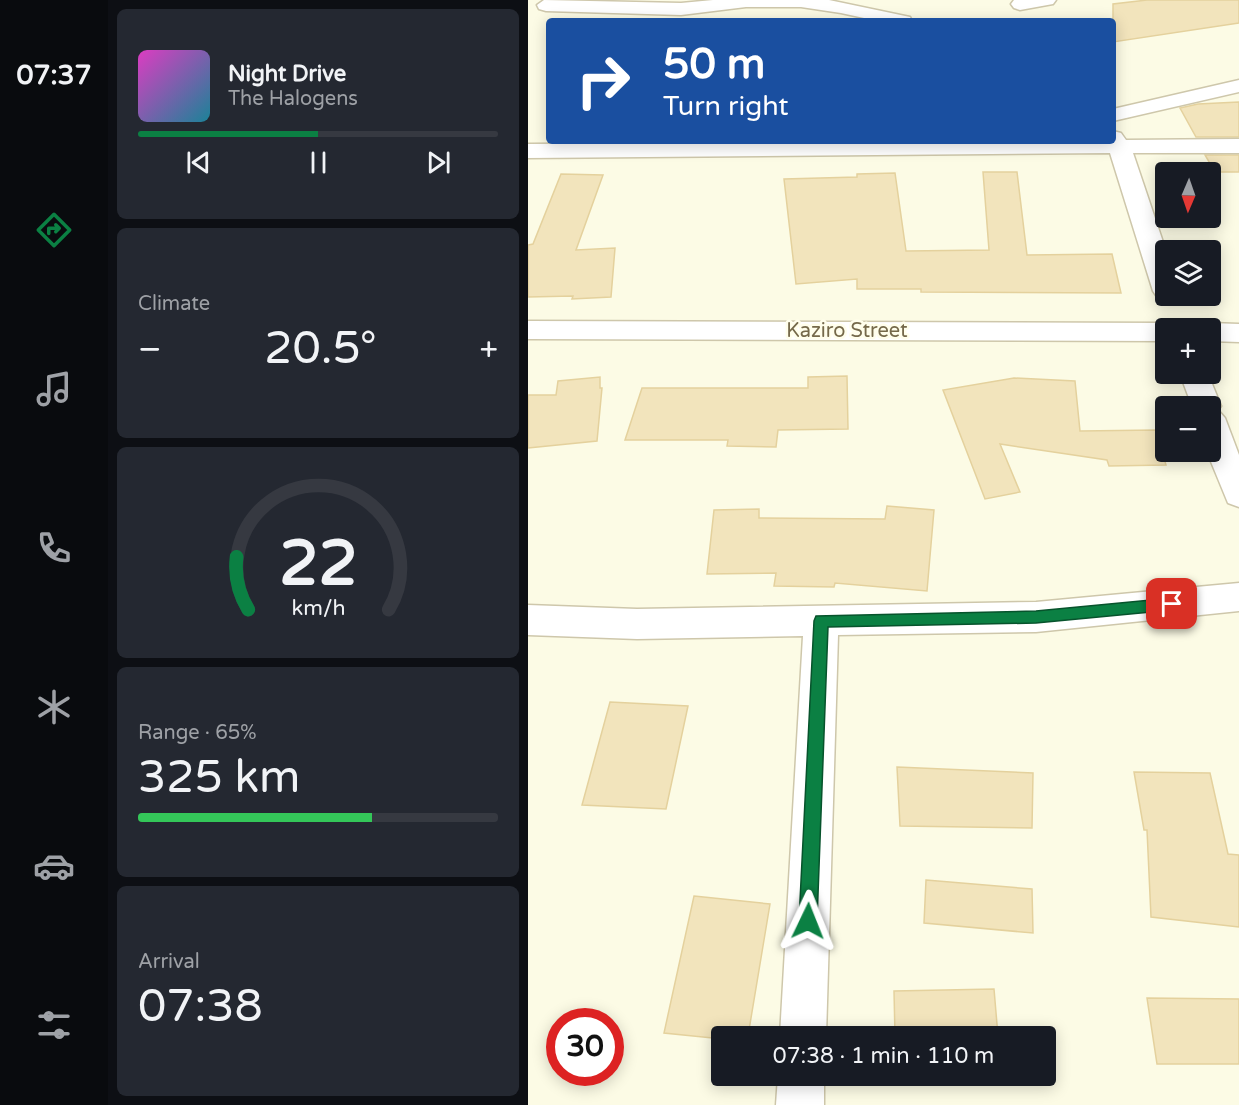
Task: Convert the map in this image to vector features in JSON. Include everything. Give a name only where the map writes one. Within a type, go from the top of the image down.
[{"type":"street","points":[[538,8],[681,9],[746,2],[890,0]]},
{"type":"street","points":[[1018,2],[1047,0]]},
{"type":"street","points":[[764,18],[801,2],[841,7],[890,18]]},
{"type":"street","points":[[1018,2],[1031,18]]},
{"type":"street","points":[[1116,114],[1239,86]]},
{"type":"street","points":[[1155,260],[1116,141],[1239,146]]},
{"type":"street","points":[[528,152],[912,144]]},
{"type":"street","name":"Kaziro Street","points":[[528,330],[1155,332]]},
{"type":"street","points":[[1221,332],[1239,333]]},
{"type":"street","points":[[1221,447],[1239,495]]},
{"type":"street","points":[[528,620],[637,624],[1036,617],[1239,597]]},
{"type":"street","points":[[803,1026],[821,621]]},
{"type":"street","points":[[800,1105],[801,1086]]},
{"type":"building","points":[[1147,0],[1239,0],[1239,23],[1116,42],[1116,18],[1113,18],[1113,4]]},
{"type":"building","points":[[1239,102],[1239,137],[1196,137],[1180,108],[1198,104]]},
{"type":"building","points":[[1205,155],[1239,155],[1239,172],[1221,172],[1221,162],[1209,162]]},
{"type":"building","points":[[983,172],[1017,172],[1027,255],[1112,254],[1121,293],[921,292],[921,289],[857,289],[857,279],[796,284],[784,179],[857,177],[857,174],[895,173],[906,251],[989,250]]},
{"type":"building","points":[[561,174],[603,175],[576,250],[615,248],[611,297],[572,299],[573,296],[528,297],[528,245],[533,244]]},
{"type":"building","points":[[847,376],[848,429],[778,430],[776,447],[727,446],[728,440],[625,440],[642,388],[808,388],[808,377]]},
{"type":"building","points":[[600,377],[600,388],[602,388],[597,441],[528,448],[528,395],[556,395],[558,381]]},
{"type":"building","points":[[1014,378],[1075,381],[1080,431],[1155,430],[1155,462],[1165,462],[1166,465],[1109,466],[1107,460],[1000,444],[1020,492],[985,499],[943,390]]},
{"type":"building","points":[[887,506],[934,510],[927,591],[835,583],[834,587],[774,586],[776,573],[707,574],[714,510],[759,509],[759,518],[885,519]]},
{"type":"building","points":[[610,702],[688,706],[666,809],[582,805]]},
{"type":"building","points":[[897,767],[1033,773],[1032,828],[900,826]]},
{"type":"building","points":[[1134,772],[1210,773],[1228,854],[1239,855],[1239,927],[1151,917],[1147,830],[1144,830]]},
{"type":"building","points":[[926,880],[1032,889],[1033,933],[924,923]]},
{"type":"building","points":[[694,896],[770,904],[750,1026],[711,1026],[711,1038],[664,1033]]},
{"type":"building","points":[[994,989],[997,1026],[895,1026],[894,991]]},
{"type":"building","points":[[1147,998],[1239,999],[1239,1064],[1157,1064]]},
{"type":"route","points":[[808,921],[821,621],[1036,617],[1172,604]]}]
